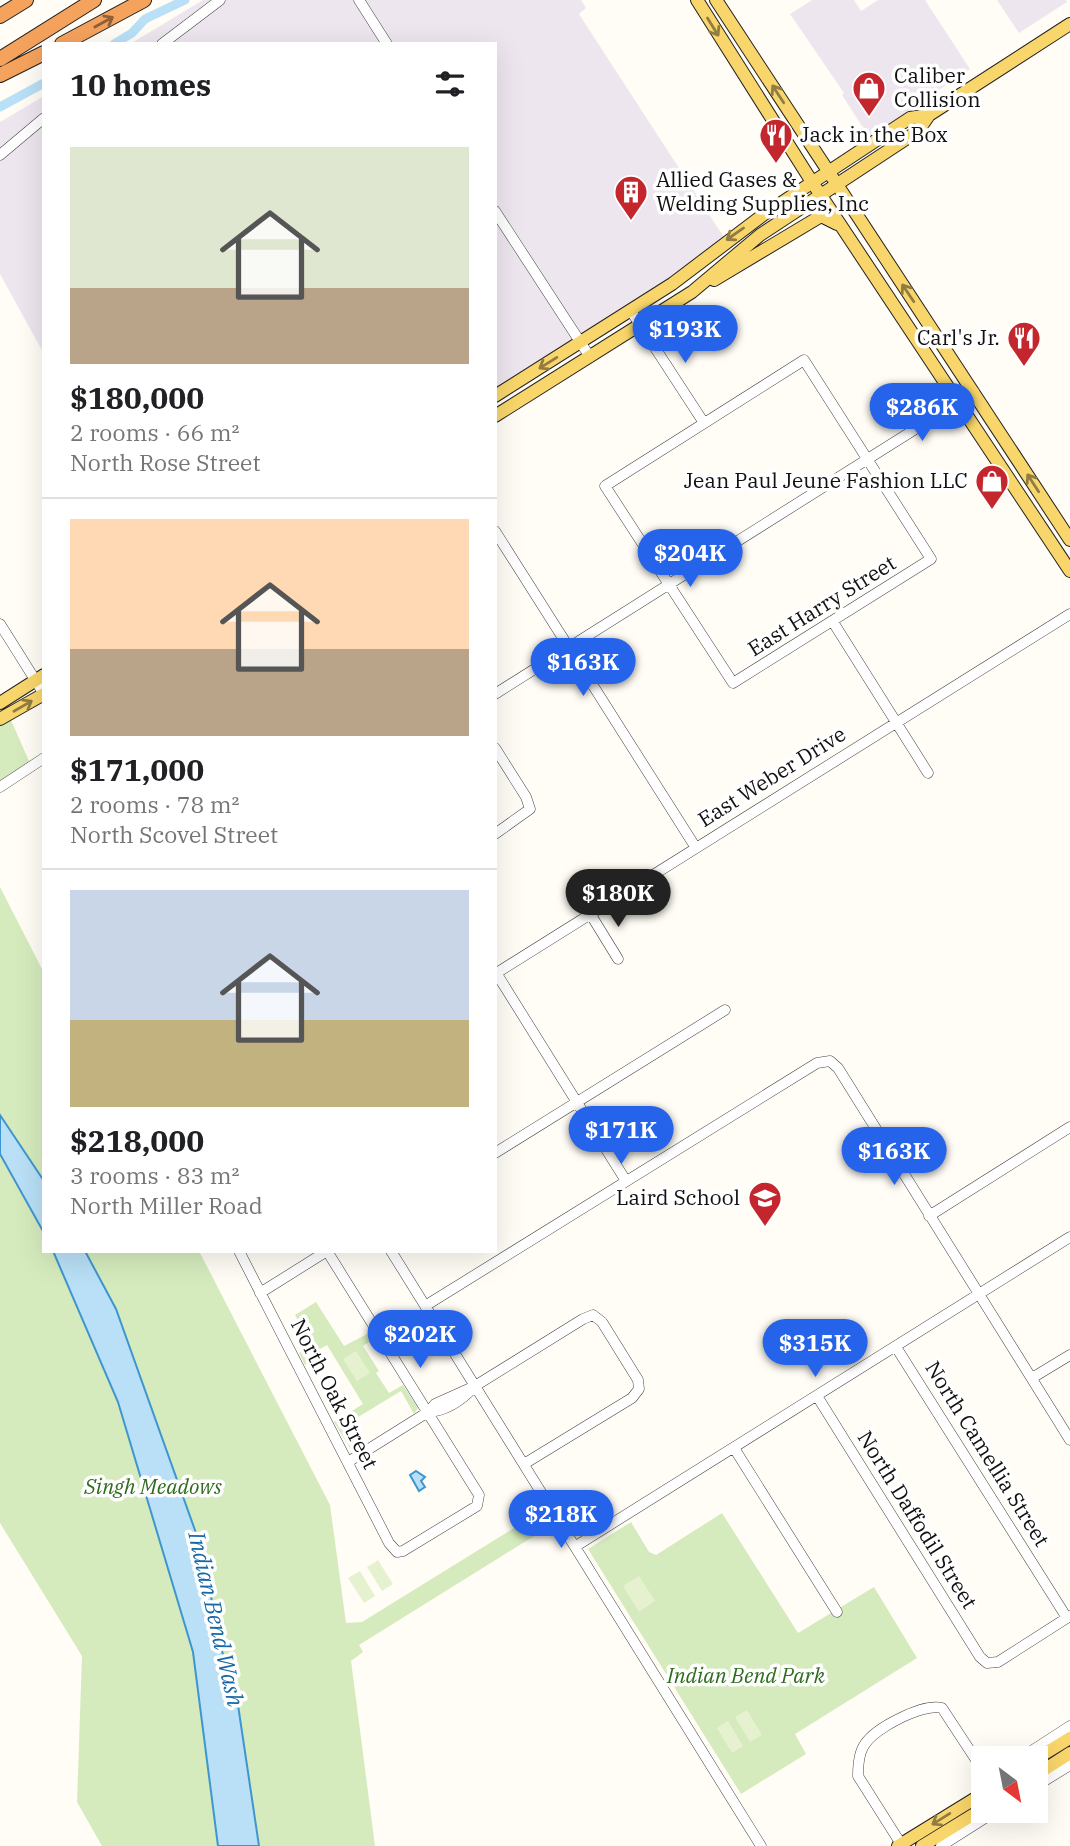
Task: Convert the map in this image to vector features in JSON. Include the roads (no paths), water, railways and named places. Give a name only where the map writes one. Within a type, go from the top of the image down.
[{"type":"highway","points":[[4,14],[18,0]]},
{"type":"highway","points":[[4,14],[26,0]]},
{"type":"highway","points":[[0,58],[94,0]]},
{"type":"highway","points":[[66,42],[144,0]]},
{"type":"highway","points":[[0,75],[42,54]]},
{"type":"main road","points":[[697,0],[812,182],[1070,571]]},
{"type":"main road","points":[[716,0],[1070,540]]},
{"type":"main road","points":[[692,292],[760,235],[918,131],[929,115],[1070,24]]},
{"type":"main road","points":[[497,395],[631,311],[812,182],[911,118],[929,115]]},
{"type":"main road","points":[[497,415],[692,292],[821,216],[828,217],[841,226]]},
{"type":"main road","points":[[0,703],[40,678]]},
{"type":"main road","points":[[0,719],[42,695]]},
{"type":"main road","points":[[1048,1752],[1070,1738]]},
{"type":"main road","points":[[1048,1767],[1070,1753]]},
{"type":"main road","points":[[899,1845],[971,1801]]},
{"type":"main road","points":[[922,1846],[971,1816]]},
{"type":"street","points":[[165,42],[220,0]]},
{"type":"street","points":[[359,0],[386,42]]},
{"type":"street","points":[[0,155],[42,120]]},
{"type":"street","points":[[497,214],[590,356]]},
{"type":"street","points":[[631,311],[704,423]]},
{"type":"street","points":[[667,585],[605,486],[804,360],[869,459]]},
{"type":"street","points":[[497,693],[974,392]]},
{"type":"street","name":"East Harry Street","points":[[667,585],[733,683],[833,622],[931,559],[869,459]]},
{"type":"street","points":[[497,534],[696,848]]},
{"type":"street","name":"East Weber Drive","points":[[497,972],[1070,614]]},
{"type":"street","points":[[833,622],[928,773]]},
{"type":"street","points":[[0,624],[40,678]]},
{"type":"street","points":[[497,751],[526,797],[530,809],[497,833]]},
{"type":"street","points":[[0,787],[42,759]]},
{"type":"street","points":[[591,915],[618,959]]},
{"type":"street","points":[[497,975],[626,1181]]},
{"type":"street","points":[[497,1152],[725,1010]]},
{"type":"street","points":[[425,1306],[817,1063],[830,1061],[838,1068],[1070,1440]]},
{"type":"street","points":[[929,1216],[1070,1127]]},
{"type":"street","points":[[576,1546],[1070,1237]]},
{"type":"street","name":"North Oak Street","points":[[240,1253],[389,1543],[397,1552],[477,1506],[480,1501],[428,1412]]},
{"type":"street","points":[[260,1293],[324,1253]]},
{"type":"street","points":[[328,1253],[428,1412]]},
{"type":"street","points":[[392,1253],[761,1846]]},
{"type":"street","points":[[348,1462],[428,1412],[466,1396],[475,1386],[593,1315],[601,1322],[632,1370],[639,1389],[632,1398],[524,1464]]},
{"type":"street","name":"North Camellia Street","points":[[896,1347],[1069,1617]]},
{"type":"street","points":[[1032,1378],[1070,1355]]},
{"type":"street","name":"North Daffodil Street","points":[[817,1396],[961,1628],[987,1663],[998,1662],[1069,1617]]},
{"type":"street","points":[[734,1448],[837,1612]]},
{"type":"street","points":[[899,1845],[858,1776],[862,1748],[868,1740],[916,1710],[933,1706],[948,1713],[971,1751]]},
{"type":"street","points":[[1038,1746],[1070,1726]]},
{"type":"street","points":[[1048,1779],[1070,1765]]},
{"type":"street","points":[[941,1846],[976,1824]]},
{"type":"water","points":[[0,1115],[42,1178],[42,1229],[0,1154]]},
{"type":"water","points":[[54,1253],[86,1253],[116,1309],[201,1547],[222,1651],[238,1705],[259,1846],[218,1846],[193,1652],[118,1402]]},
{"type":"water","points":[[416,1471],[425,1477],[421,1481],[425,1487],[419,1491],[410,1475]]},
{"type":"waterway","points":[[117,42],[132,33],[145,19],[185,0]]},
{"type":"waterway","points":[[0,107],[42,84]]},
{"type":"place","name":"Caliber Collision","points":[[869,118]]},
{"type":"place","name":"Jack in the Box","points":[[776,165]]},
{"type":"place","name":"Allied Gases & Welding Supplies, Inc","points":[[631,222]]},
{"type":"place","name":"Carl's Jr.","points":[[1024,368]]},
{"type":"place","name":"Jean Paul Jeune Fashion LLC","points":[[992,511]]},
{"type":"place","name":"Laird School","points":[[765,1228]]},
{"type":"park label","name":"Singh Meadows","points":[[153,1487]]},
{"type":"park label","name":"Indian Bend Park","points":[[746,1676]]},
{"type":"water label","name":"Indian Bend Wash","points":[[216,1619]]}]
